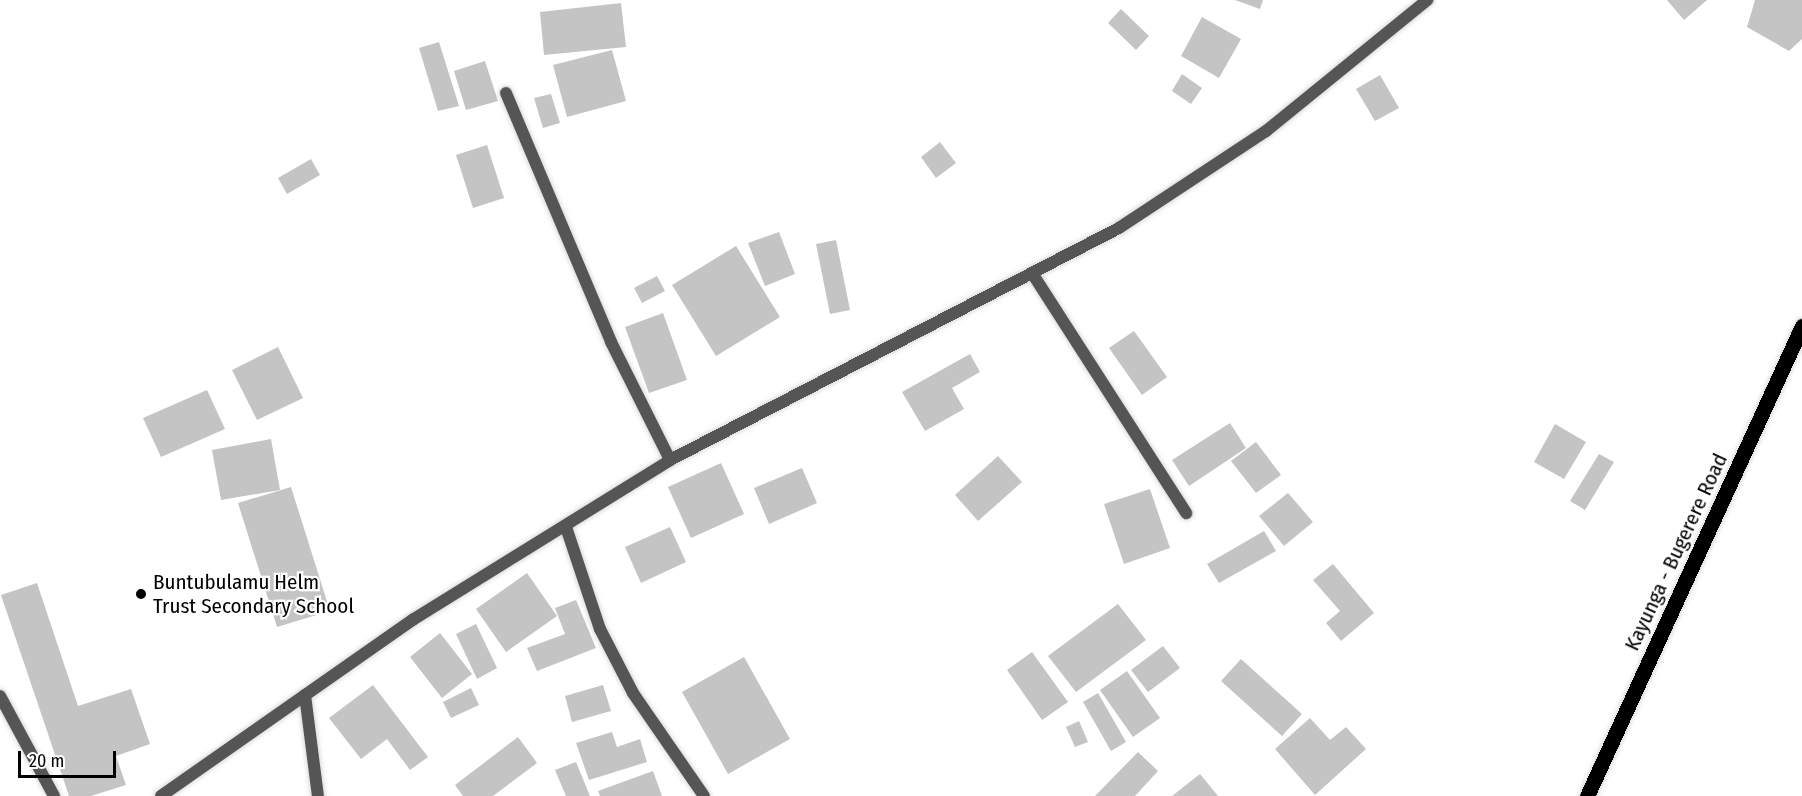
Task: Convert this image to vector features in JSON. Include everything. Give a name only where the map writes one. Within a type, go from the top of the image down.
[{"type":"main road","name":"Kayunga - Bugerere Road","points":[[1587,796],[1802,326]]},
{"type":"street","points":[[161,796],[414,620],[567,527],[669,460],[1034,276],[1119,228],[1266,131],[1427,0]]},
{"type":"street","points":[[506,93],[610,342],[669,460]]},
{"type":"street","points":[[1034,276],[1186,513]]},
{"type":"street","points":[[567,527],[600,629],[633,693],[704,796]]},
{"type":"street","points":[[305,695],[318,796]]},
{"type":"street","points":[[0,696],[54,796]]},
{"type":"building","points":[[1235,0],[1263,0],[1260,9]]},
{"type":"building","points":[[1667,0],[1707,0],[1684,20]]},
{"type":"building","points":[[1755,0],[1802,0],[1802,39],[1789,51],[1747,27]]},
{"type":"building","points":[[621,3],[626,47],[544,55],[540,12]]},
{"type":"building","points":[[1121,9],[1149,36],[1136,50],[1108,23]]},
{"type":"building","points":[[1202,17],[1241,39],[1219,78],[1181,56]]},
{"type":"building","points":[[439,42],[459,106],[438,111],[419,48]]},
{"type":"building","points":[[612,50],[626,101],[567,117],[553,65]]},
{"type":"building","points":[[485,61],[498,101],[466,110],[454,71]]},
{"type":"building","points":[[1182,74],[1202,88],[1191,104],[1172,91]]},
{"type":"building","points":[[1380,75],[1399,108],[1375,121],[1356,89]]},
{"type":"building","points":[[551,94],[560,123],[543,128],[534,98]]},
{"type":"building","points":[[940,142],[956,163],[936,178],[921,157]]},
{"type":"building","points":[[487,145],[504,198],[473,208],[456,155]]},
{"type":"building","points":[[311,159],[320,175],[287,194],[278,178]]},
{"type":"building","points":[[779,232],[795,274],[765,286],[748,243]]},
{"type":"building","points":[[836,240],[850,310],[830,314],[816,244]]},
{"type":"building","points":[[736,246],[780,317],[716,356],[672,285]]},
{"type":"building","points":[[657,276],[665,291],[642,303],[634,288]]},
{"type":"building","points":[[663,313],[687,380],[649,393],[625,327]]},
{"type":"building","points":[[1134,331],[1167,377],[1142,395],[1109,348]]},
{"type":"building","points":[[278,347],[303,398],[257,420],[232,370]]},
{"type":"building","points":[[970,354],[980,372],[952,388],[964,409],[925,431],[902,392]]},
{"type":"building","points":[[207,390],[225,429],[161,457],[143,418]]},
{"type":"building","points":[[1230,423],[1246,448],[1189,486],[1172,460]]},
{"type":"building","points":[[1555,424],[1586,442],[1564,479],[1534,462]]},
{"type":"building","points":[[271,439],[280,490],[221,500],[212,450]]},
{"type":"building","points":[[1256,442],[1281,475],[1256,493],[1231,461]]},
{"type":"building","points":[[1599,454],[1614,462],[1585,510],[1570,501]]},
{"type":"building","points":[[998,456],[1022,482],[978,521],[955,495]]},
{"type":"building","points":[[721,463],[744,514],[691,538],[668,487]]},
{"type":"building","points":[[802,468],[817,503],[769,524],[754,488]]},
{"type":"building","points":[[291,487],[330,611],[277,627],[238,503]]},
{"type":"building","points":[[1150,489],[1170,548],[1124,564],[1104,504]]},
{"type":"building","points":[[1288,493],[1313,522],[1284,546],[1259,516]]},
{"type":"building","points":[[670,527],[686,562],[641,583],[625,547]]},
{"type":"building","points":[[1264,531],[1276,551],[1219,583],[1207,564]]},
{"type":"building","points":[[1333,564],[1374,613],[1341,641],[1326,623],[1340,611],[1313,580]]},
{"type":"building","points":[[527,573],[557,616],[506,652],[476,609]]},
{"type":"building","points":[[37,583],[78,706],[131,689],[150,744],[116,756],[126,785],[91,796],[69,796],[1,595]]},
{"type":"building","points":[[576,600],[596,648],[537,671],[527,648],[565,634],[555,608]]},
{"type":"building","points":[[1118,604],[1146,640],[1076,692],[1048,656]]},
{"type":"building","points":[[476,624],[497,668],[477,679],[456,634]]},
{"type":"building","points":[[440,633],[472,674],[442,698],[410,657]]},
{"type":"building","points":[[1163,646],[1180,668],[1148,692],[1131,670]]},
{"type":"building","points":[[1032,652],[1068,702],[1042,720],[1007,670]]},
{"type":"building","points":[[744,657],[790,739],[728,774],[682,692]]},
{"type":"building","points":[[1241,659],[1302,714],[1282,736],[1221,681]]},
{"type":"building","points":[[1127,671],[1160,718],[1133,737],[1100,690]]},
{"type":"building","points":[[373,685],[428,757],[410,770],[387,739],[361,759],[329,718]]},
{"type":"building","points":[[603,685],[611,711],[572,722],[565,696]]},
{"type":"building","points":[[471,688],[479,705],[451,718],[443,702]]},
{"type":"building","points":[[1098,693],[1126,742],[1111,751],[1083,702]]},
{"type":"building","points":[[1310,718],[1330,740],[1346,727],[1366,749],[1315,795],[1275,749]]},
{"type":"building","points":[[1079,721],[1088,742],[1075,747],[1066,727]]},
{"type":"building","points":[[612,732],[617,747],[640,739],[647,762],[589,780],[576,743]]},
{"type":"building","points":[[518,737],[537,763],[493,796],[463,796],[455,785]]},
{"type":"building","points":[[1138,752],[1158,771],[1135,796],[1095,796]]},
{"type":"building","points":[[576,762],[590,796],[566,796],[555,770]]},
{"type":"building","points":[[653,771],[662,796],[600,796],[598,791]]},
{"type":"building","points":[[1200,774],[1218,796],[1172,796]]},
{"type":"place","name":"Buntubulamu Helm Trust Secondary School","points":[[141,594]]}]
